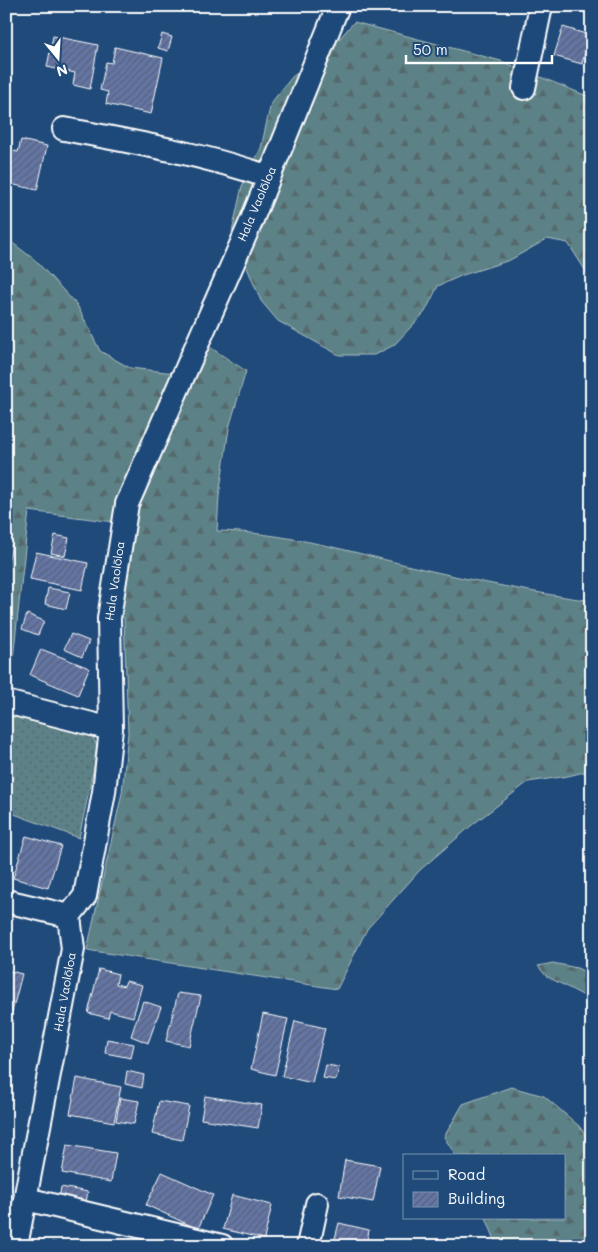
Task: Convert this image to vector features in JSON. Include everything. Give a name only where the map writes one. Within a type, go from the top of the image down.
[{"type":"street","name":"Hala Vaolōloa","points":[[16,1246],[73,949],[70,916],[85,896],[104,792],[111,729],[109,618],[127,504],[269,177],[338,6]]},
{"type":"street","points":[[524,88],[541,6]]},
{"type":"street","points":[[64,129],[200,156],[269,177]]},
{"type":"street","points":[[6,702],[111,729]]},
{"type":"street","points":[[6,901],[70,916]]},
{"type":"street","points":[[26,1199],[222,1246]]},
{"type":"street","points":[[308,1246],[317,1204]]},
{"type":"green space","points":[[354,22],[501,61],[592,98],[592,281],[568,243],[547,239],[510,260],[463,275],[438,286],[425,312],[394,345],[374,355],[339,355],[278,321],[261,301],[232,232],[242,186],[261,148],[271,103],[292,77],[331,48]]},
{"type":"green space","points":[[6,238],[35,260],[77,305],[100,351],[130,368],[175,373],[205,344],[246,371],[229,428],[219,496],[217,531],[243,532],[295,539],[465,578],[528,591],[592,601],[592,770],[528,782],[472,825],[420,870],[367,929],[337,989],[87,950],[122,793],[128,733],[124,618],[104,603],[115,522],[29,511],[10,687],[6,685]]},
{"type":"green space","points":[[6,712],[92,735],[98,748],[79,838],[6,811]]},
{"type":"green space","points":[[553,963],[577,968],[592,975],[592,1000],[546,976],[538,966]]},
{"type":"green space","points":[[511,1087],[544,1096],[579,1126],[592,1144],[592,1242],[580,1246],[497,1245],[487,1220],[566,1220],[566,1154],[455,1154],[444,1137],[463,1104]]},
{"type":"building","points":[[592,6],[592,11],[577,7]]},
{"type":"building","points":[[563,27],[592,36],[592,54],[585,53],[582,64],[554,56]]},
{"type":"building","points":[[162,34],[172,37],[168,51],[158,48]]},
{"type":"building","points":[[53,36],[98,45],[90,89],[73,85],[75,73],[47,67]]},
{"type":"building","points":[[115,47],[163,58],[151,114],[106,104],[108,92],[100,90],[106,62],[112,63]]},
{"type":"building","points":[[21,140],[47,146],[37,190],[6,183],[6,149],[18,152]]},
{"type":"building","points":[[55,535],[69,538],[65,556],[51,553]]},
{"type":"building","points":[[6,545],[12,546],[6,570]]},
{"type":"building","points":[[36,552],[88,563],[82,590],[30,579]]},
{"type":"building","points":[[48,588],[70,592],[66,609],[45,604]]},
{"type":"building","points":[[27,614],[44,621],[38,635],[22,629]]},
{"type":"building","points":[[71,634],[89,641],[82,657],[64,649]]},
{"type":"building","points":[[41,649],[89,668],[78,695],[30,675]]},
{"type":"building","points":[[26,836],[61,846],[48,888],[13,878]]},
{"type":"building","points":[[99,969],[118,974],[116,984],[124,986],[126,981],[142,985],[133,1017],[110,1011],[108,1018],[88,1013]]},
{"type":"building","points":[[6,970],[22,974],[12,1012],[6,1011]]},
{"type":"building","points":[[178,993],[201,996],[189,1046],[166,1041]]},
{"type":"building","points":[[143,1001],[161,1007],[148,1043],[131,1036]]},
{"type":"building","points":[[263,1014],[288,1019],[275,1075],[251,1069]]},
{"type":"building","points":[[295,1021],[325,1028],[312,1083],[282,1076]]},
{"type":"building","points":[[107,1039],[134,1044],[131,1058],[105,1053]]},
{"type":"building","points":[[326,1065],[339,1067],[336,1080],[323,1078]]},
{"type":"building","points":[[127,1071],[144,1075],[142,1088],[125,1084]]},
{"type":"building","points":[[77,1078],[121,1087],[114,1122],[70,1114]]},
{"type":"building","points":[[205,1096],[262,1105],[258,1128],[201,1119]]},
{"type":"building","points":[[120,1098],[139,1101],[134,1124],[116,1121]]},
{"type":"building","points":[[159,1101],[189,1106],[182,1140],[152,1134]]},
{"type":"building","points":[[67,1145],[116,1153],[111,1182],[62,1173]]},
{"type":"building","points":[[345,1160],[380,1166],[373,1202],[339,1196]]},
{"type":"building","points":[[162,1172],[213,1195],[198,1229],[146,1205]]},
{"type":"building","points":[[61,1187],[88,1192],[85,1206],[59,1200]]},
{"type":"building","points":[[232,1195],[272,1205],[264,1239],[223,1229]]},
{"type":"building","points":[[339,1223],[369,1230],[366,1246],[333,1246]]},
{"type":"building","points":[[52,1242],[71,1246],[52,1246]]}]
